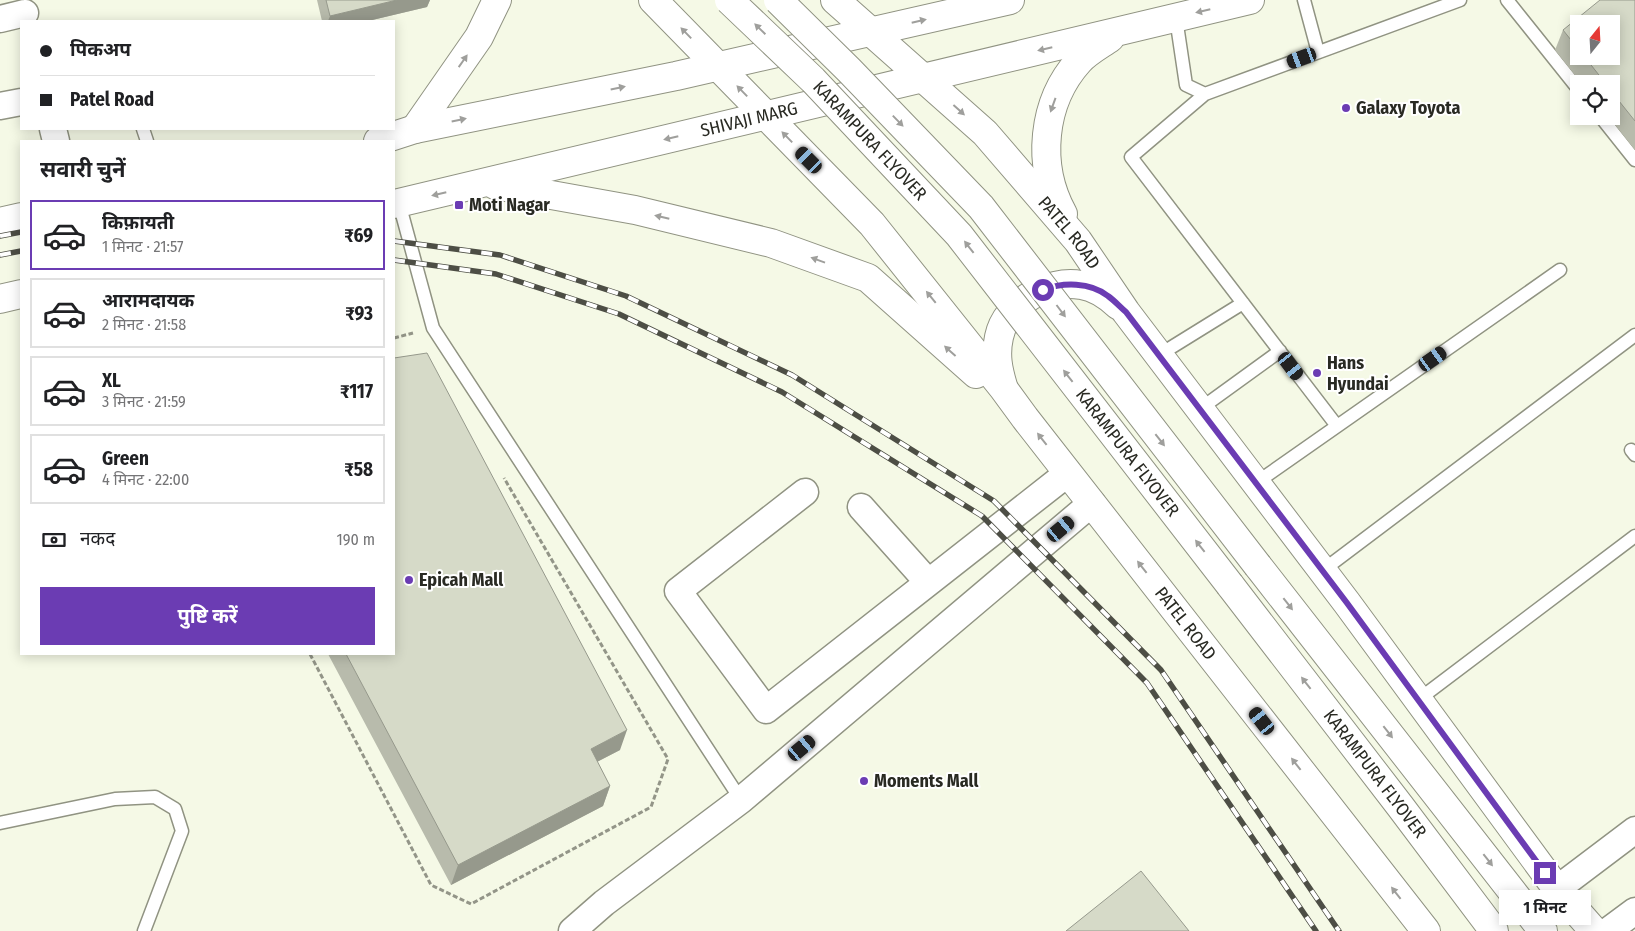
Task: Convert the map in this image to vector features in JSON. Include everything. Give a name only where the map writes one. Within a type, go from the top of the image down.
[{"type":"main road","points":[[415,130],[480,37],[497,0]]},
{"type":"main road","name":"PATEL ROAD","points":[[653,0],[872,224],[1003,388],[1426,931]]},
{"type":"main road","name":"KARAMPURA FLYOVER","points":[[729,0],[813,80],[959,235],[1400,806],[1494,931]]},
{"type":"main road","name":"KARAMPURA FLYOVER","points":[[778,0],[981,207],[1543,931]]},
{"type":"main road","name":"PATEL ROAD","points":[[835,0],[985,133],[1078,241],[1126,312],[1322,571],[1557,889],[1594,931]]},
{"type":"main road","points":[[381,140],[415,130],[718,66],[1010,0]]},
{"type":"main road","name":"SHIVAJI MARG","points":[[396,204],[1250,0]]},
{"type":"main road","points":[[1078,241],[1060,208],[1050,180],[1046,154],[1047,128],[1052,107],[1062,83],[1080,60],[1119,31]]},
{"type":"main road","points":[[484,183],[634,210],[771,243],[868,278],[1025,418]]},
{"type":"main road","points":[[0,222],[20,217]]},
{"type":"main road","points":[[1003,388],[996,362],[999,336],[1011,312],[1030,294],[1055,285],[1082,285],[1107,294],[1126,312]]},
{"type":"main road","points":[[0,299],[20,294]]},
{"type":"street","points":[[0,106],[20,102]]},
{"type":"street","points":[[805,492],[678,591],[766,710],[1068,473]]},
{"type":"street","points":[[572,931],[604,903],[741,800],[1092,503]]},
{"type":"street","points":[[862,507],[928,582]]},
{"type":"street","points":[[1557,889],[1635,830]]},
{"type":"street","points":[[1608,931],[1635,910]]},
{"type":"lane","points":[[1304,0],[1318,52]]},
{"type":"lane","points":[[1337,426],[1131,157],[1205,94],[1460,0]]},
{"type":"lane","points":[[1507,0],[1570,79]]},
{"type":"lane","points":[[1176,18],[1186,85],[1205,94]]},
{"type":"lane","points":[[1607,125],[1635,160]]},
{"type":"lane","points":[[396,204],[433,328],[741,800]]},
{"type":"lane","points":[[1256,483],[1560,270]]},
{"type":"lane","points":[[1159,355],[1243,303]]},
{"type":"lane","points":[[1322,571],[1635,335]]},
{"type":"lane","points":[[1200,409],[1280,351]]},
{"type":"lane","points":[[1418,700],[1635,536]]},
{"type":"lane","points":[[0,823],[115,799],[155,797],[175,809],[182,831],[144,931]]},
{"type":"path","points":[[311,655],[431,885],[471,904],[651,807],[668,759],[499,470]]},
{"type":"building","points":[[326,0],[397,0],[330,16]]},
{"type":"building","points":[[1600,0],[1635,0],[1635,121],[1620,102],[1620,75],[1599,75],[1591,65],[1620,65],[1620,15],[1582,15]]},
{"type":"building","points":[[1570,24],[1570,39],[1563,30]]},
{"type":"building","points":[[427,353],[627,730],[591,749],[610,786],[458,865],[347,655],[395,655],[395,358]]},
{"type":"building","points":[[1141,871],[1189,931],[1066,931]]},
{"type":"railway","points":[[0,236],[20,232]]},
{"type":"railway","points":[[395,241],[500,255],[626,296],[792,375],[994,501],[1161,670],[1339,931]]},
{"type":"railway","points":[[0,255],[20,251]]},
{"type":"railway","points":[[395,260],[496,274],[619,314],[782,392],[982,516],[1147,683],[1316,931]]},
{"type":"place","name":"Galaxy Toyota","points":[[1346,108]]},
{"type":"place","name":"Moti Nagar","points":[[459,205]]},
{"type":"place","name":"Hans Hyundai","points":[[1317,373]]},
{"type":"place","name":"Epicah Mall","points":[[409,580]]},
{"type":"place","name":"Moments Mall","points":[[864,781]]},
{"type":"route","points":[[1043,290],[1055,285],[1082,285],[1107,294],[1126,312],[1347,603],[1545,873]]}]
